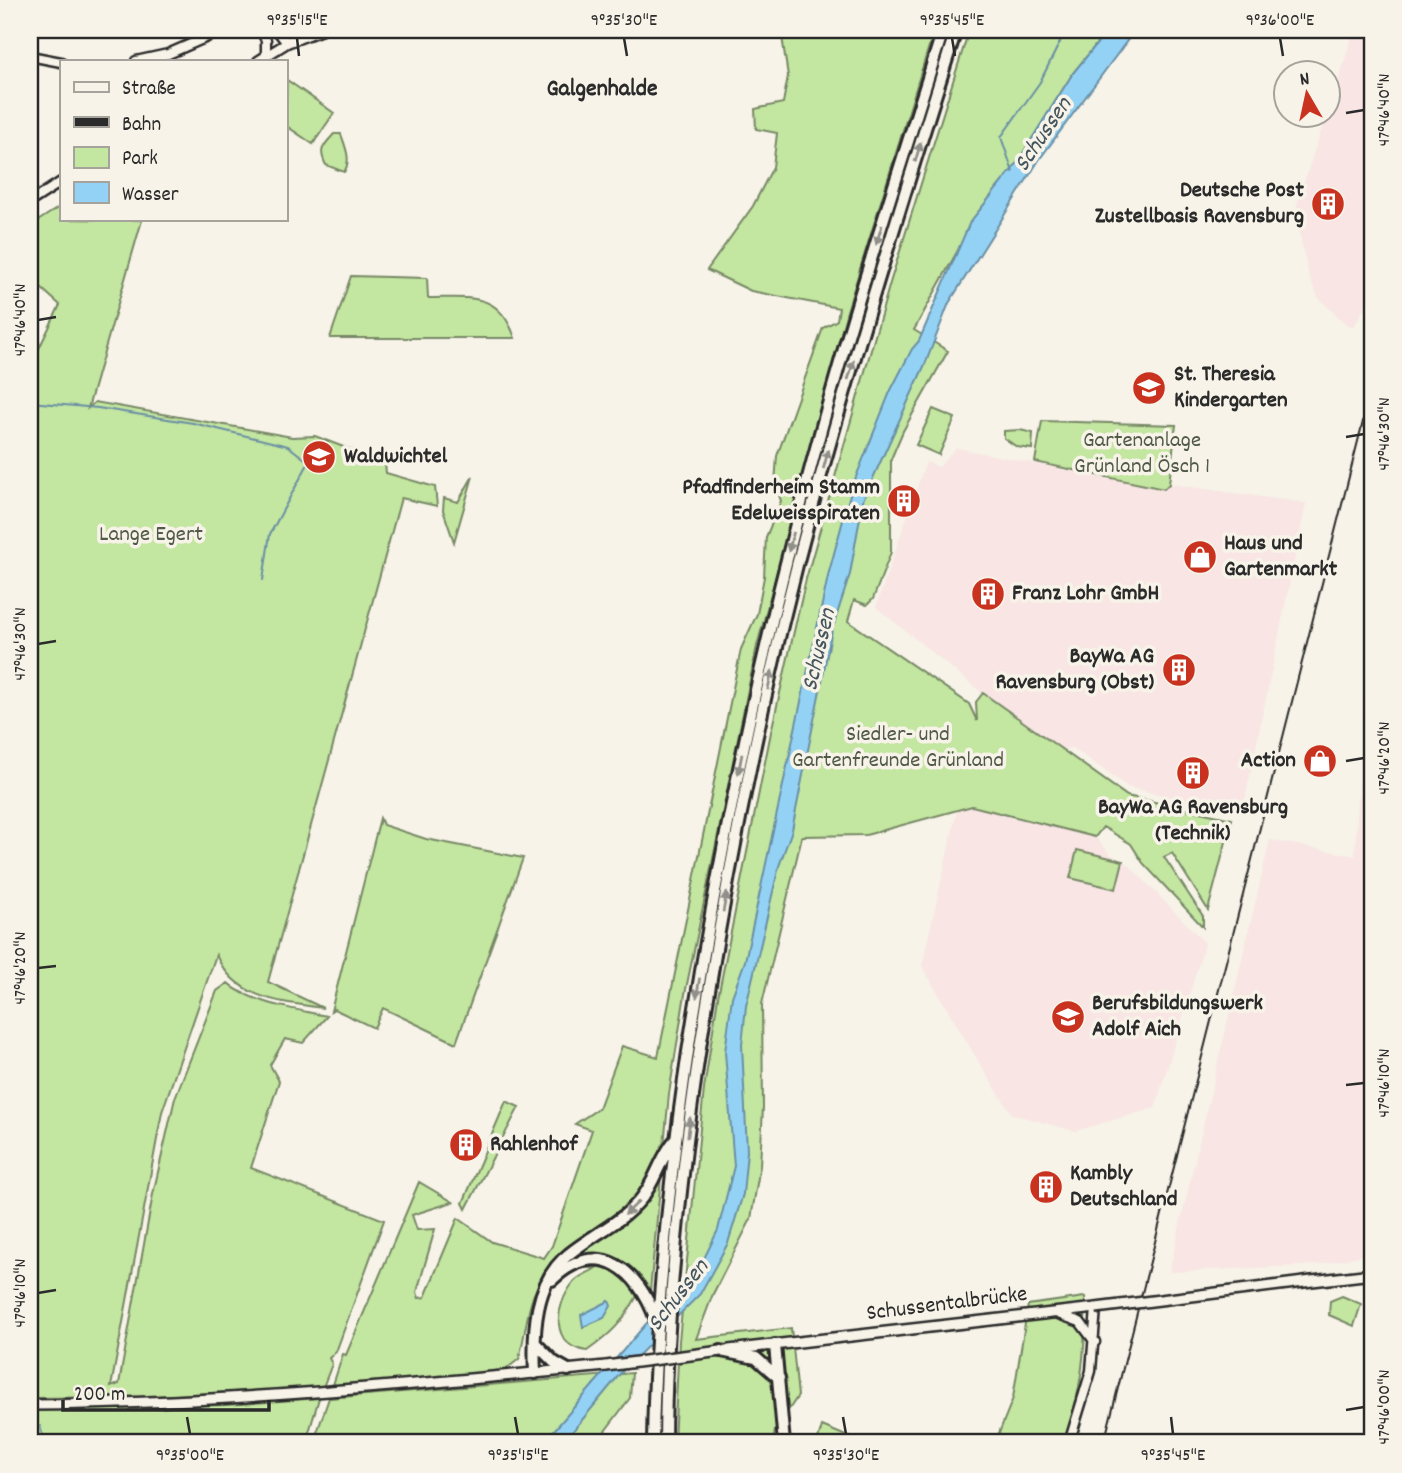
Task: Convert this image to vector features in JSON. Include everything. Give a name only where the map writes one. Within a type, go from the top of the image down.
[{"type":"highway","points":[[653,1440],[656,1353],[675,1140],[710,920],[748,723],[821,429],[943,30]]},
{"type":"highway","points":[[665,1439],[669,1338],[681,1195],[709,992],[735,845],[772,669],[832,436],[956,30]]},
{"type":"highway","points":[[535,1373],[538,1310],[557,1265],[612,1225],[642,1198],[651,1185],[666,1150],[675,1140]]},
{"type":"highway","points":[[547,1284],[573,1265],[607,1261],[631,1274],[649,1301],[658,1327]]},
{"type":"highway","points":[[535,1343],[554,1363],[568,1370]]},
{"type":"highway","points":[[775,1345],[784,1443]]},
{"type":"highway","points":[[721,1351],[756,1358],[779,1378]]},
{"type":"main road","name":"Schussentalbrücke","points":[[30,1405],[300,1395],[568,1370],[1369,1273]]},
{"type":"street","points":[[141,60],[168,54],[223,30]]},
{"type":"street","points":[[261,30],[267,40],[262,59]]},
{"type":"street","points":[[277,30],[287,43]]},
{"type":"street","points":[[262,59],[301,30]]},
{"type":"street","points":[[287,43],[322,30]]},
{"type":"street","points":[[30,57],[60,62]]},
{"type":"street","points":[[30,202],[60,183]]},
{"type":"street","points":[[1069,1443],[1086,1393],[1095,1342],[1096,1308]]},
{"type":"street","points":[[1053,1313],[1080,1322],[1095,1342]]},
{"type":"shaded area","points":[[1354,30],[1372,30],[1372,295],[1354,326],[1347,325],[1318,297],[1309,276],[1296,217],[1297,204],[1321,130],[1342,130],[1342,70]]},
{"type":"shaded area","points":[[956,448],[1164,489],[1169,484],[1306,503],[1242,814],[1128,787],[1073,748],[1058,749],[1006,712],[876,607],[926,462],[939,467]]},
{"type":"shaded area","points":[[1372,609],[1372,1253],[1318,1265],[1169,1272],[1270,840],[1355,856],[1367,640]]},
{"type":"shaded area","name":"Berufsbildungswerk Adolf Aich","points":[[972,806],[1095,837],[1110,854],[1129,865],[1205,943],[1155,1108],[1075,1131],[1012,1114],[983,1069],[922,966],[957,811]]},
{"type":"green space","points":[[781,30],[934,30],[847,311],[757,646],[685,994],[669,1094],[649,1301],[607,1261],[573,1265],[555,1261],[534,1296],[519,1359],[505,1370],[332,1388],[343,1354],[346,1355],[419,1182],[453,1202],[412,1215],[417,1230],[435,1229],[417,1292],[419,1298],[425,1297],[458,1218],[492,1242],[544,1258],[552,1246],[592,1130],[575,1124],[599,1108],[622,1046],[658,1057],[741,649],[757,614],[764,577],[766,537],[781,501],[775,483],[777,456],[823,328],[837,320],[839,308],[751,291],[707,270],[753,206],[773,167],[777,133],[756,129],[755,109],[783,103],[788,76]]},
{"type":"green space","name":"Siedler- und Gartenfreunde Grünland","points":[[969,30],[1108,30],[1073,73],[1015,166],[980,210],[914,330],[948,351],[903,431],[891,459],[891,552],[873,599],[867,605],[854,600],[848,621],[969,704],[977,721],[976,702],[983,693],[1127,796],[1232,819],[1208,910],[1172,853],[1164,857],[1203,916],[1203,927],[1143,863],[1131,844],[1103,827],[1095,837],[972,806],[866,835],[802,836],[762,1004],[763,1107],[760,1166],[751,1219],[713,1294],[696,1339],[791,1328],[798,1396],[775,1430],[773,1443],[674,1443],[679,1341],[704,1089],[718,997],[771,732],[806,579],[890,283]]},
{"type":"green space","points":[[287,80],[334,113],[313,144],[287,126]]},
{"type":"green space","points":[[334,134],[341,134],[346,148],[348,158],[344,172],[326,165],[322,156],[325,145]]},
{"type":"green space","name":"Lange Egert","points":[[60,207],[60,220],[142,220],[88,408],[95,402],[292,437],[315,436],[385,463],[386,473],[435,487],[437,506],[401,498],[268,982],[323,1008],[275,1000],[247,990],[225,970],[216,955],[162,1112],[111,1387],[119,1384],[153,1194],[175,1098],[217,991],[228,983],[261,1001],[327,1016],[303,1043],[285,1039],[270,1065],[279,1081],[251,1168],[384,1220],[336,1352],[329,1358],[332,1364],[323,1387],[140,1397],[30,1398],[30,367],[60,305],[30,278],[30,226]]},
{"type":"green space","points":[[351,276],[427,278],[428,298],[470,298],[492,305],[501,312],[515,338],[330,338]]},
{"type":"green space","points":[[933,409],[955,418],[939,455],[916,445]]},
{"type":"green space","name":"Gartenanlage Grünland Ösch 1","points":[[1042,421],[1176,425],[1169,484],[1164,489],[1035,462]]},
{"type":"green space","points":[[1004,431],[1033,433],[1032,449],[1017,447],[1004,438]]},
{"type":"green space","points":[[473,476],[454,542],[443,510],[444,498],[458,502]]},
{"type":"green space","points":[[380,818],[383,825],[426,839],[523,858],[456,1043],[383,1008],[374,1028],[334,1009],[331,1011]]},
{"type":"green space","points":[[1077,850],[1123,861],[1116,889],[1070,878]]},
{"type":"green space","points":[[506,1101],[519,1107],[466,1209],[463,1203]]},
{"type":"green space","points":[[595,1265],[623,1275],[642,1299],[637,1296],[616,1327],[587,1351],[575,1348],[567,1342],[561,1334],[559,1314],[573,1283],[596,1268],[580,1268]]},
{"type":"green space","points":[[1342,1296],[1361,1304],[1354,1326],[1329,1315],[1330,1301]]},
{"type":"green space","points":[[1085,1297],[1082,1371],[1064,1443],[995,1443],[1013,1398],[1028,1305]]},
{"type":"green space","points":[[632,1373],[630,1398],[596,1443],[30,1443],[30,1409],[226,1405],[319,1398],[307,1439],[314,1441],[329,1398]]},
{"type":"green space","points":[[822,1426],[858,1441],[858,1443],[817,1443]]},
{"type":"water","name":"Schussen","points":[[1108,30],[1135,30],[1039,160],[949,303],[926,362],[863,500],[850,574],[832,630],[792,830],[779,866],[746,1006],[742,1045],[747,1151],[743,1194],[728,1243],[700,1294],[620,1374],[563,1443],[543,1443],[646,1324],[697,1273],[718,1230],[734,1166],[725,1052],[732,997],[745,961],[829,572],[852,487],[890,392],[912,349],[919,341],[970,222],[1015,166],[1073,73]]},
{"type":"water","points":[[609,1301],[611,1306],[604,1318],[583,1327],[581,1315]]},
{"type":"waterway","name":"Schussen","points":[[1013,172],[1001,137],[1040,82],[1066,30]]},
{"type":"waterway","points":[[30,402],[98,408],[193,423],[288,446],[309,462],[270,534],[263,580]]},
{"type":"waterway","points":[[40,1426],[45,1443]]},
{"type":"railway","points":[[1104,1443],[1372,386]]},
{"type":"place","name":"Deutsche Post Zustellbasis Ravensburg","points":[[1328,204]]},
{"type":"place","name":"St. Theresia Kindergarten","points":[[1149,388]]},
{"type":"place","name":"Waldwichtel","points":[[319,457]]},
{"type":"place","name":"Pfadfinderheim Stamm Edelweisspiraten","points":[[904,501]]},
{"type":"place","name":"Haus und Gartenmarkt","points":[[1200,557]]},
{"type":"place","name":"Franz Lohr GmbH","points":[[988,594]]},
{"type":"place","name":"BayWa AG Ravensburg (Obst)","points":[[1179,670]]},
{"type":"place","name":"Action","points":[[1320,761]]},
{"type":"place","name":"BayWa AG Ravensburg (Technik)","points":[[1193,773]]},
{"type":"place","name":"Berufsbildungswerk Adolf Aich","points":[[1068,1017]]},
{"type":"place","name":"Rahlenhof","points":[[466,1145]]},
{"type":"place","name":"Kambly Deutschland","points":[[1046,1187]]},
{"type":"district","name":"Galgenhalde","points":[[602,90]]}]
